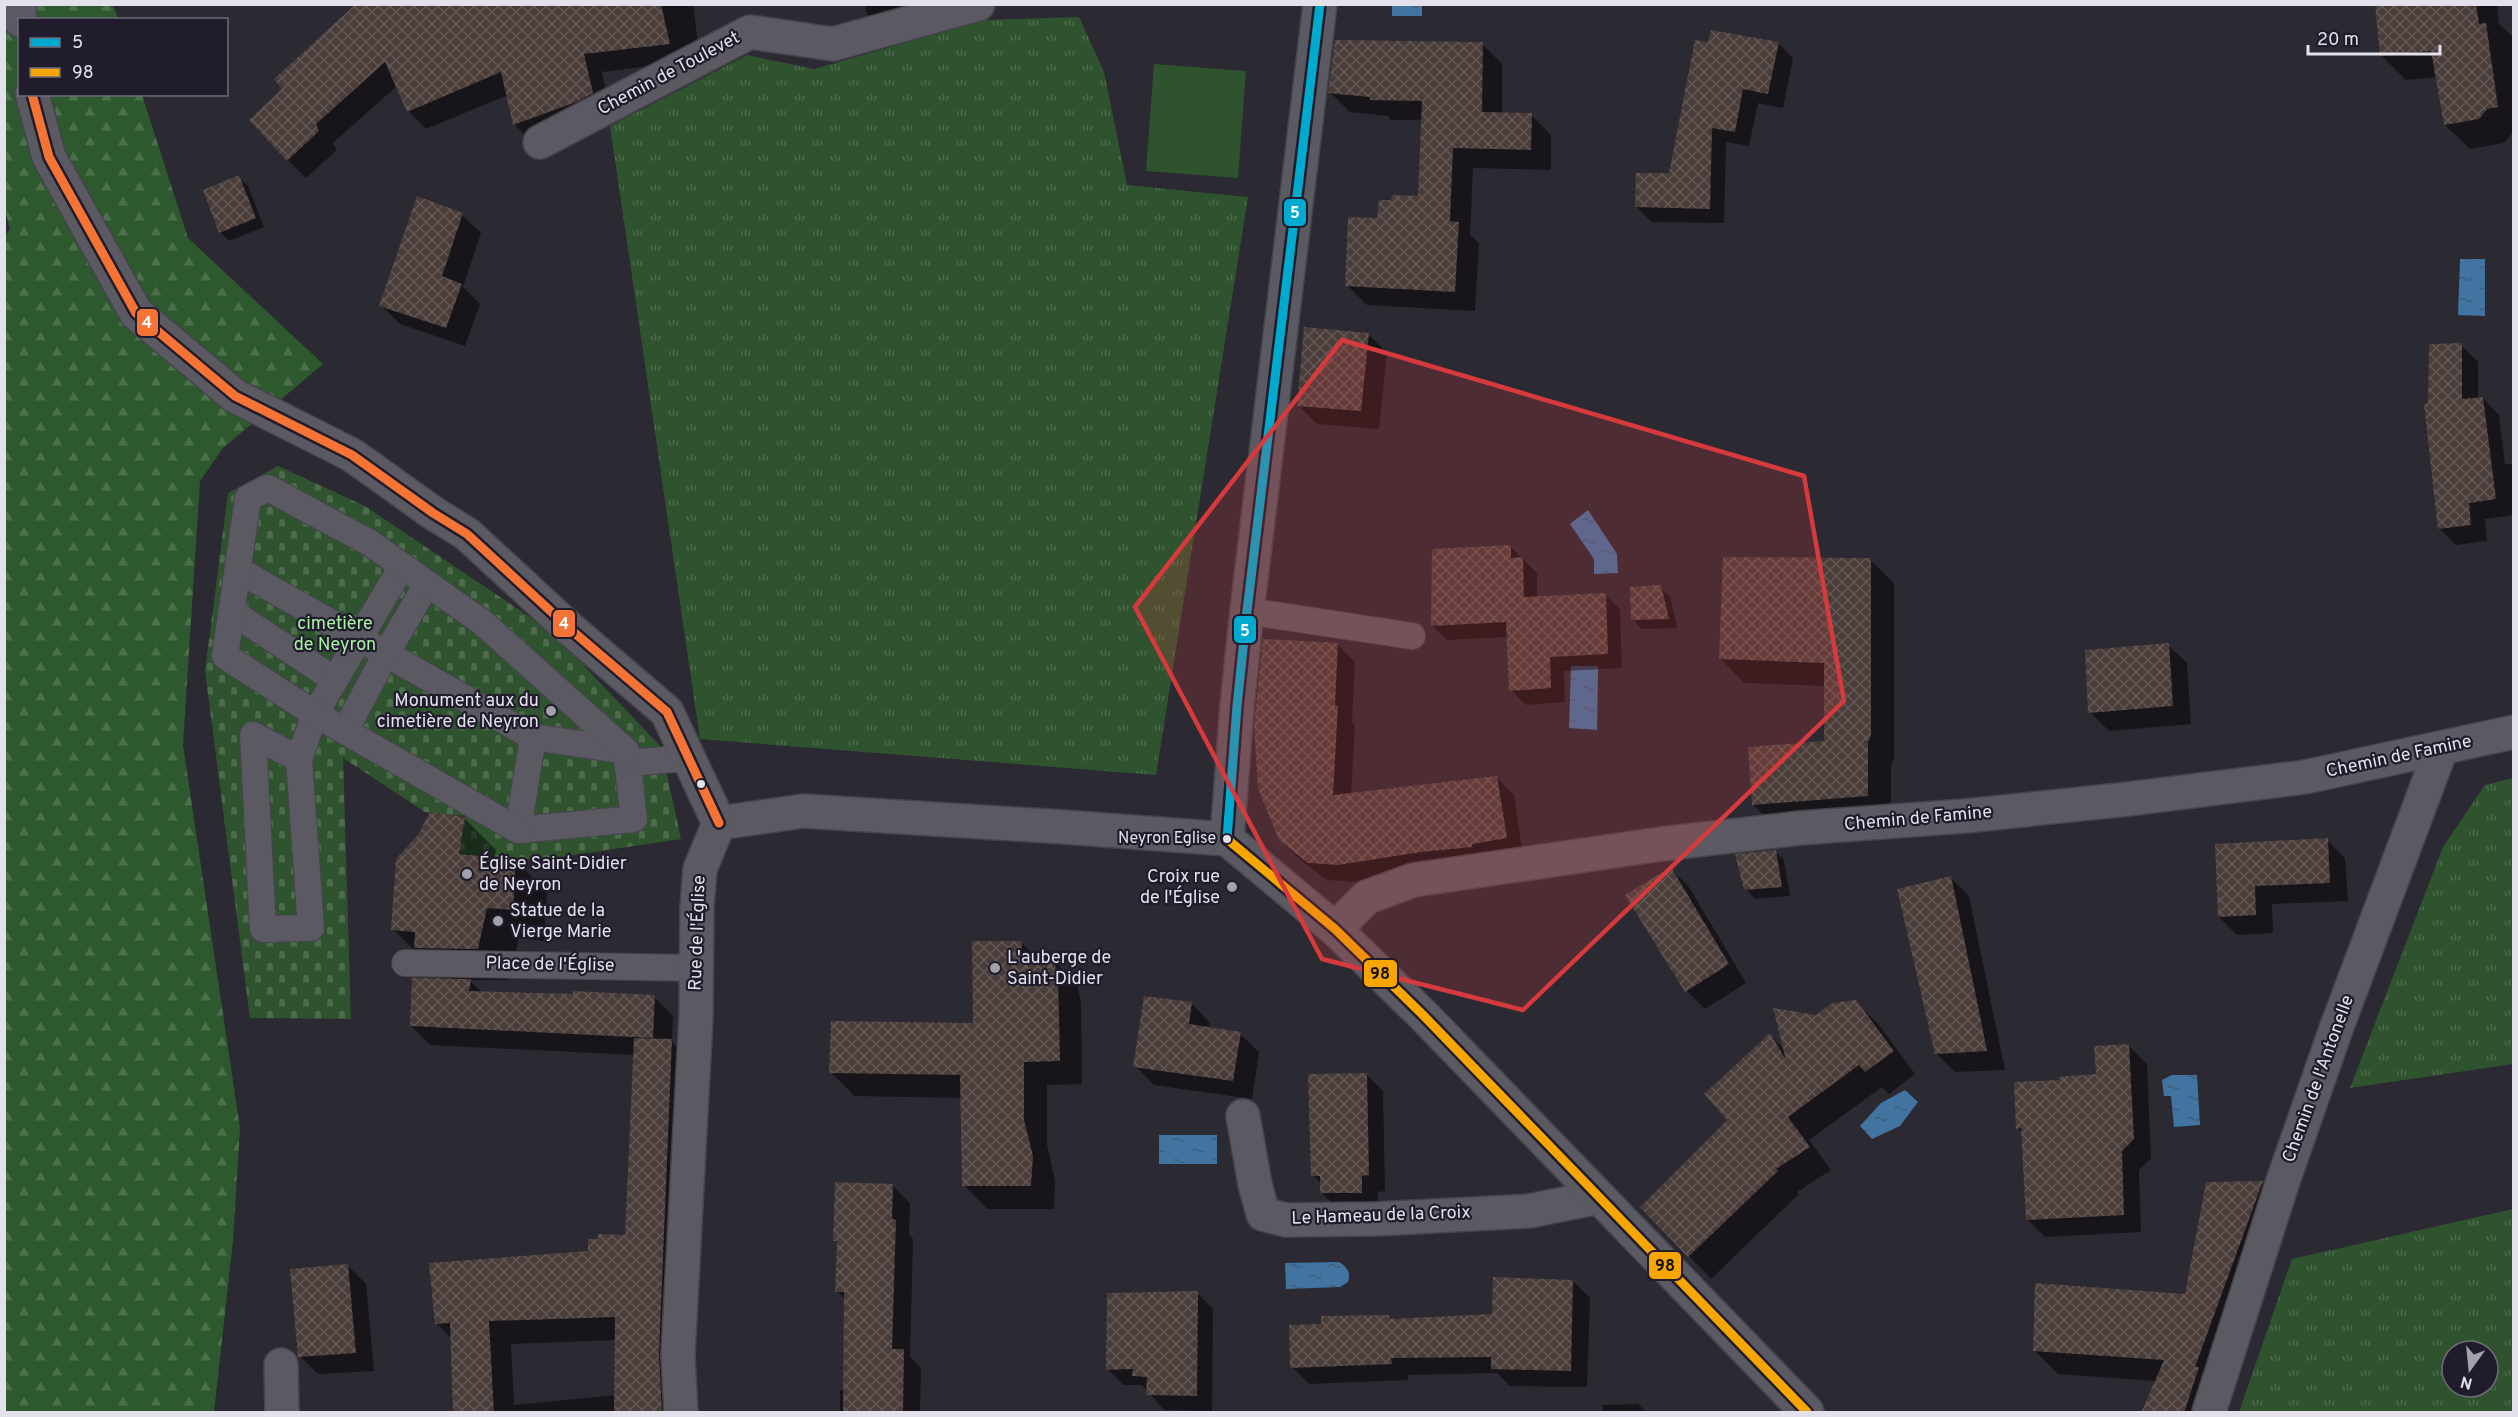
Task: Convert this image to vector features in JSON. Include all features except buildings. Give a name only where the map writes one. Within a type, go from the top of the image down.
[{"type":"street","points":[[16,4],[19,7],[20,18]]},
{"type":"street","name":"Chemin de Toulevet","points":[[540,142],[750,32],[832,44],[978,4]]},
{"type":"street","points":[[1227,839],[1247,611],[1320,4]]},
{"type":"street","points":[[33,96],[49,157],[136,313],[235,396],[352,455],[467,534],[570,629],[667,712],[719,823],[803,811],[1064,826],[1227,839],[1335,929],[1424,1016],[1807,1413]]},
{"type":"street","name":"Chemin de Famine","points":[[1335,929],[1367,897],[1414,880],[1661,844],[1800,828],[1965,816],[2306,777],[2514,732]]},
{"type":"street","name":"Chemin de l'Antonelle","points":[[2209,1413],[2290,1160],[2336,1029],[2441,749]]},
{"type":"street","name":"Rue de l'Église","points":[[681,1413],[678,1355],[696,1017],[700,869],[719,823]]},
{"type":"street","name":"Le Hameau de la Croix","points":[[1243,1116],[1255,1184],[1263,1214],[1286,1220],[1376,1219],[1529,1211],[1599,1197]]},
{"type":"street","points":[[280,1365],[282,1413]]},
{"type":"lane","points":[[268,488],[370,543],[483,623],[627,757],[634,819],[518,830],[315,714],[225,656],[238,570],[249,498],[268,488]]},
{"type":"lane","points":[[299,759],[253,735],[263,929],[311,928],[299,759],[315,714],[402,566]]},
{"type":"lane","points":[[238,570],[533,737],[627,757],[688,758]]},
{"type":"lane","points":[[345,731],[427,584]]},
{"type":"lane","points":[[1247,611],[1412,636]]},
{"type":"lane","points":[[232,612],[335,680]]},
{"type":"lane","points":[[518,830],[533,737]]},
{"type":"lane","name":"Place de l'Église","points":[[405,963],[696,968]]},
{"type":"highlighted area","points":[[1342,340],[1804,476],[1844,701],[1523,1010],[1322,959],[1135,607]]},
{"type":"green space","points":[[5,5],[113,5],[118,18],[18,18],[18,96],[142,96],[188,238],[323,364],[223,448],[200,481],[183,745],[240,1128],[233,1241],[214,1412],[5,1412],[4,237],[10,229],[4,206]]},
{"type":"green space","points":[[1079,17],[1104,72],[1127,185],[1248,197],[1156,775],[700,739],[610,126],[747,55],[814,69],[984,20]]},
{"type":"green space","points":[[1154,64],[1246,71],[1238,178],[1146,171]]},
{"type":"green space","name":"cimetière de Neyron","points":[[278,466],[365,506],[552,632],[661,747],[681,839],[540,860],[459,854],[465,816],[425,812],[343,758],[351,1019],[250,1018],[205,671],[228,493]]},
{"type":"green space","points":[[2513,778],[2513,1064],[2350,1088],[2443,847],[2485,785]]},
{"type":"green space","points":[[2513,1209],[2513,1412],[2239,1412],[2292,1259]]},
{"type":"water","points":[[1392,5],[1422,5],[1422,16],[1392,16]]},
{"type":"water","points":[[2460,259],[2485,259],[2485,316],[2458,315]]},
{"type":"water","points":[[1588,510],[1617,554],[1618,573],[1594,574],[1594,559],[1570,524]]},
{"type":"water","points":[[1571,666],[1598,666],[1597,730],[1569,728]]},
{"type":"water","points":[[2172,1075],[2197,1075],[2200,1125],[2174,1127],[2171,1096],[2164,1096],[2162,1080]]},
{"type":"water","points":[[1905,1090],[1918,1102],[1900,1126],[1872,1139],[1860,1126],[1881,1103]]},
{"type":"water","points":[[1159,1135],[1217,1135],[1217,1164],[1159,1164]]},
{"type":"water","points":[[1339,1262],[1349,1273],[1348,1282],[1340,1287],[1286,1289],[1285,1263]]},
{"type":"transit line","name":"5","points":[[1227,839],[1247,611],[1320,4]]},
{"type":"transit line","name":"4","points":[[33,96],[49,157],[136,313],[235,396],[352,455],[433,513],[467,534],[570,629],[667,712],[719,823]]},
{"type":"transit line","name":"98","points":[[1227,839],[1335,929],[1424,1016],[1807,1412]]},
{"type":"place","name":"Monument aux du cimetière de Neyron","points":[[551,711]]},
{"type":"place","name":"Neyron Eglise","points":[[1227,839]]},
{"type":"place","name":"Église Saint-Didier de Neyron","points":[[467,874]]},
{"type":"place","name":"Croix rue de l'Église","points":[[1232,887]]},
{"type":"place","name":"Statue de la Vierge Marie","points":[[498,921]]},
{"type":"place","name":"L'auberge de Saint-Didier","points":[[995,968]]}]
